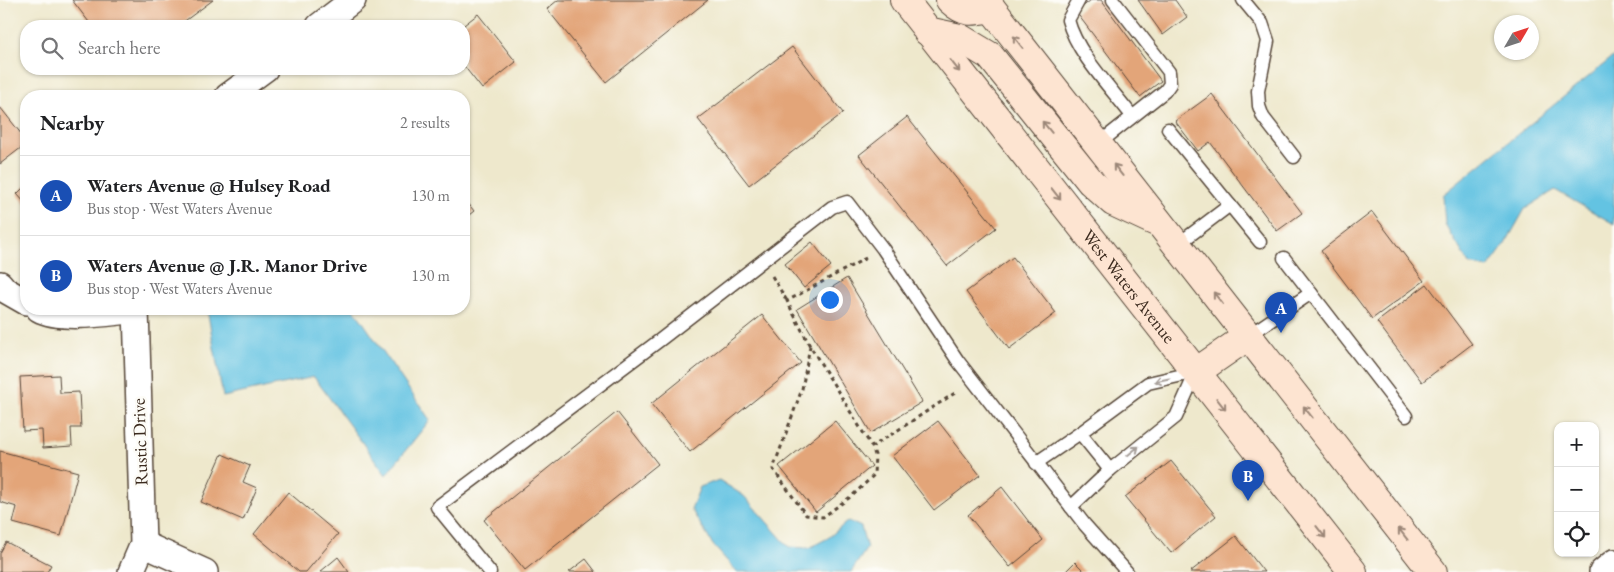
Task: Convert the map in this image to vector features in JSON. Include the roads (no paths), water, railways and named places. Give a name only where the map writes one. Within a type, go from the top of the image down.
[{"type":"main road","name":"West Waters Avenue","points":[[904,0],[1352,572]]},
{"type":"main road","points":[[950,0],[959,8],[968,11],[993,3],[1098,144],[1433,572]]},
{"type":"main road","points":[[927,30],[960,38],[990,56],[1091,182],[1113,202],[1169,235]]},
{"type":"main road","points":[[1196,372],[1248,336]]},
{"type":"street","points":[[328,20],[353,0]]},
{"type":"street","points":[[236,90],[257,75]]},
{"type":"street","points":[[0,284],[5,290],[20,299]]},
{"type":"street","name":"Rustic Drive","points":[[131,572],[143,544],[136,315]]},
{"type":"street","points":[[143,544],[205,572]]},
{"type":"lane","points":[[1079,0],[1068,20],[1071,32],[1088,59],[1132,116]]},
{"type":"lane","points":[[1098,144],[1164,91],[1170,84],[1169,72],[1113,0]]},
{"type":"lane","points":[[1243,0],[1262,23],[1268,42],[1258,91],[1258,106],[1263,117],[1294,157]]},
{"type":"lane","points":[[1168,129],[1260,242]]},
{"type":"lane","points":[[490,572],[438,507],[832,207],[848,202],[883,249],[972,381],[1071,507],[1127,572]]},
{"type":"lane","points":[[1169,235],[1230,205]]},
{"type":"lane","points":[[1284,258],[1406,416]]},
{"type":"lane","points":[[1248,336],[1311,293]]},
{"type":"lane","points":[[1036,463],[1148,383],[1196,372]]},
{"type":"lane","points":[[1071,507],[1110,470],[1176,417],[1196,372]]},
{"type":"lane","points":[[1080,433],[1110,470]]},
{"type":"water","points":[[1614,56],[1614,224],[1555,190],[1525,209],[1504,246],[1488,268],[1469,264],[1445,224],[1443,195]]},
{"type":"water","points":[[208,315],[358,315],[430,420],[386,475],[314,377],[223,397]]},
{"type":"water","points":[[719,480],[744,496],[789,547],[809,548],[828,538],[848,521],[861,527],[867,548],[851,572],[737,572],[713,545],[691,509],[700,487]]},
{"type":"place","name":"Waters Avenue @ Hulsey Road","points":[[1281,333]]},
{"type":"place","name":"Waters Avenue @ J.R. Manor Drive","points":[[1248,501]]}]
